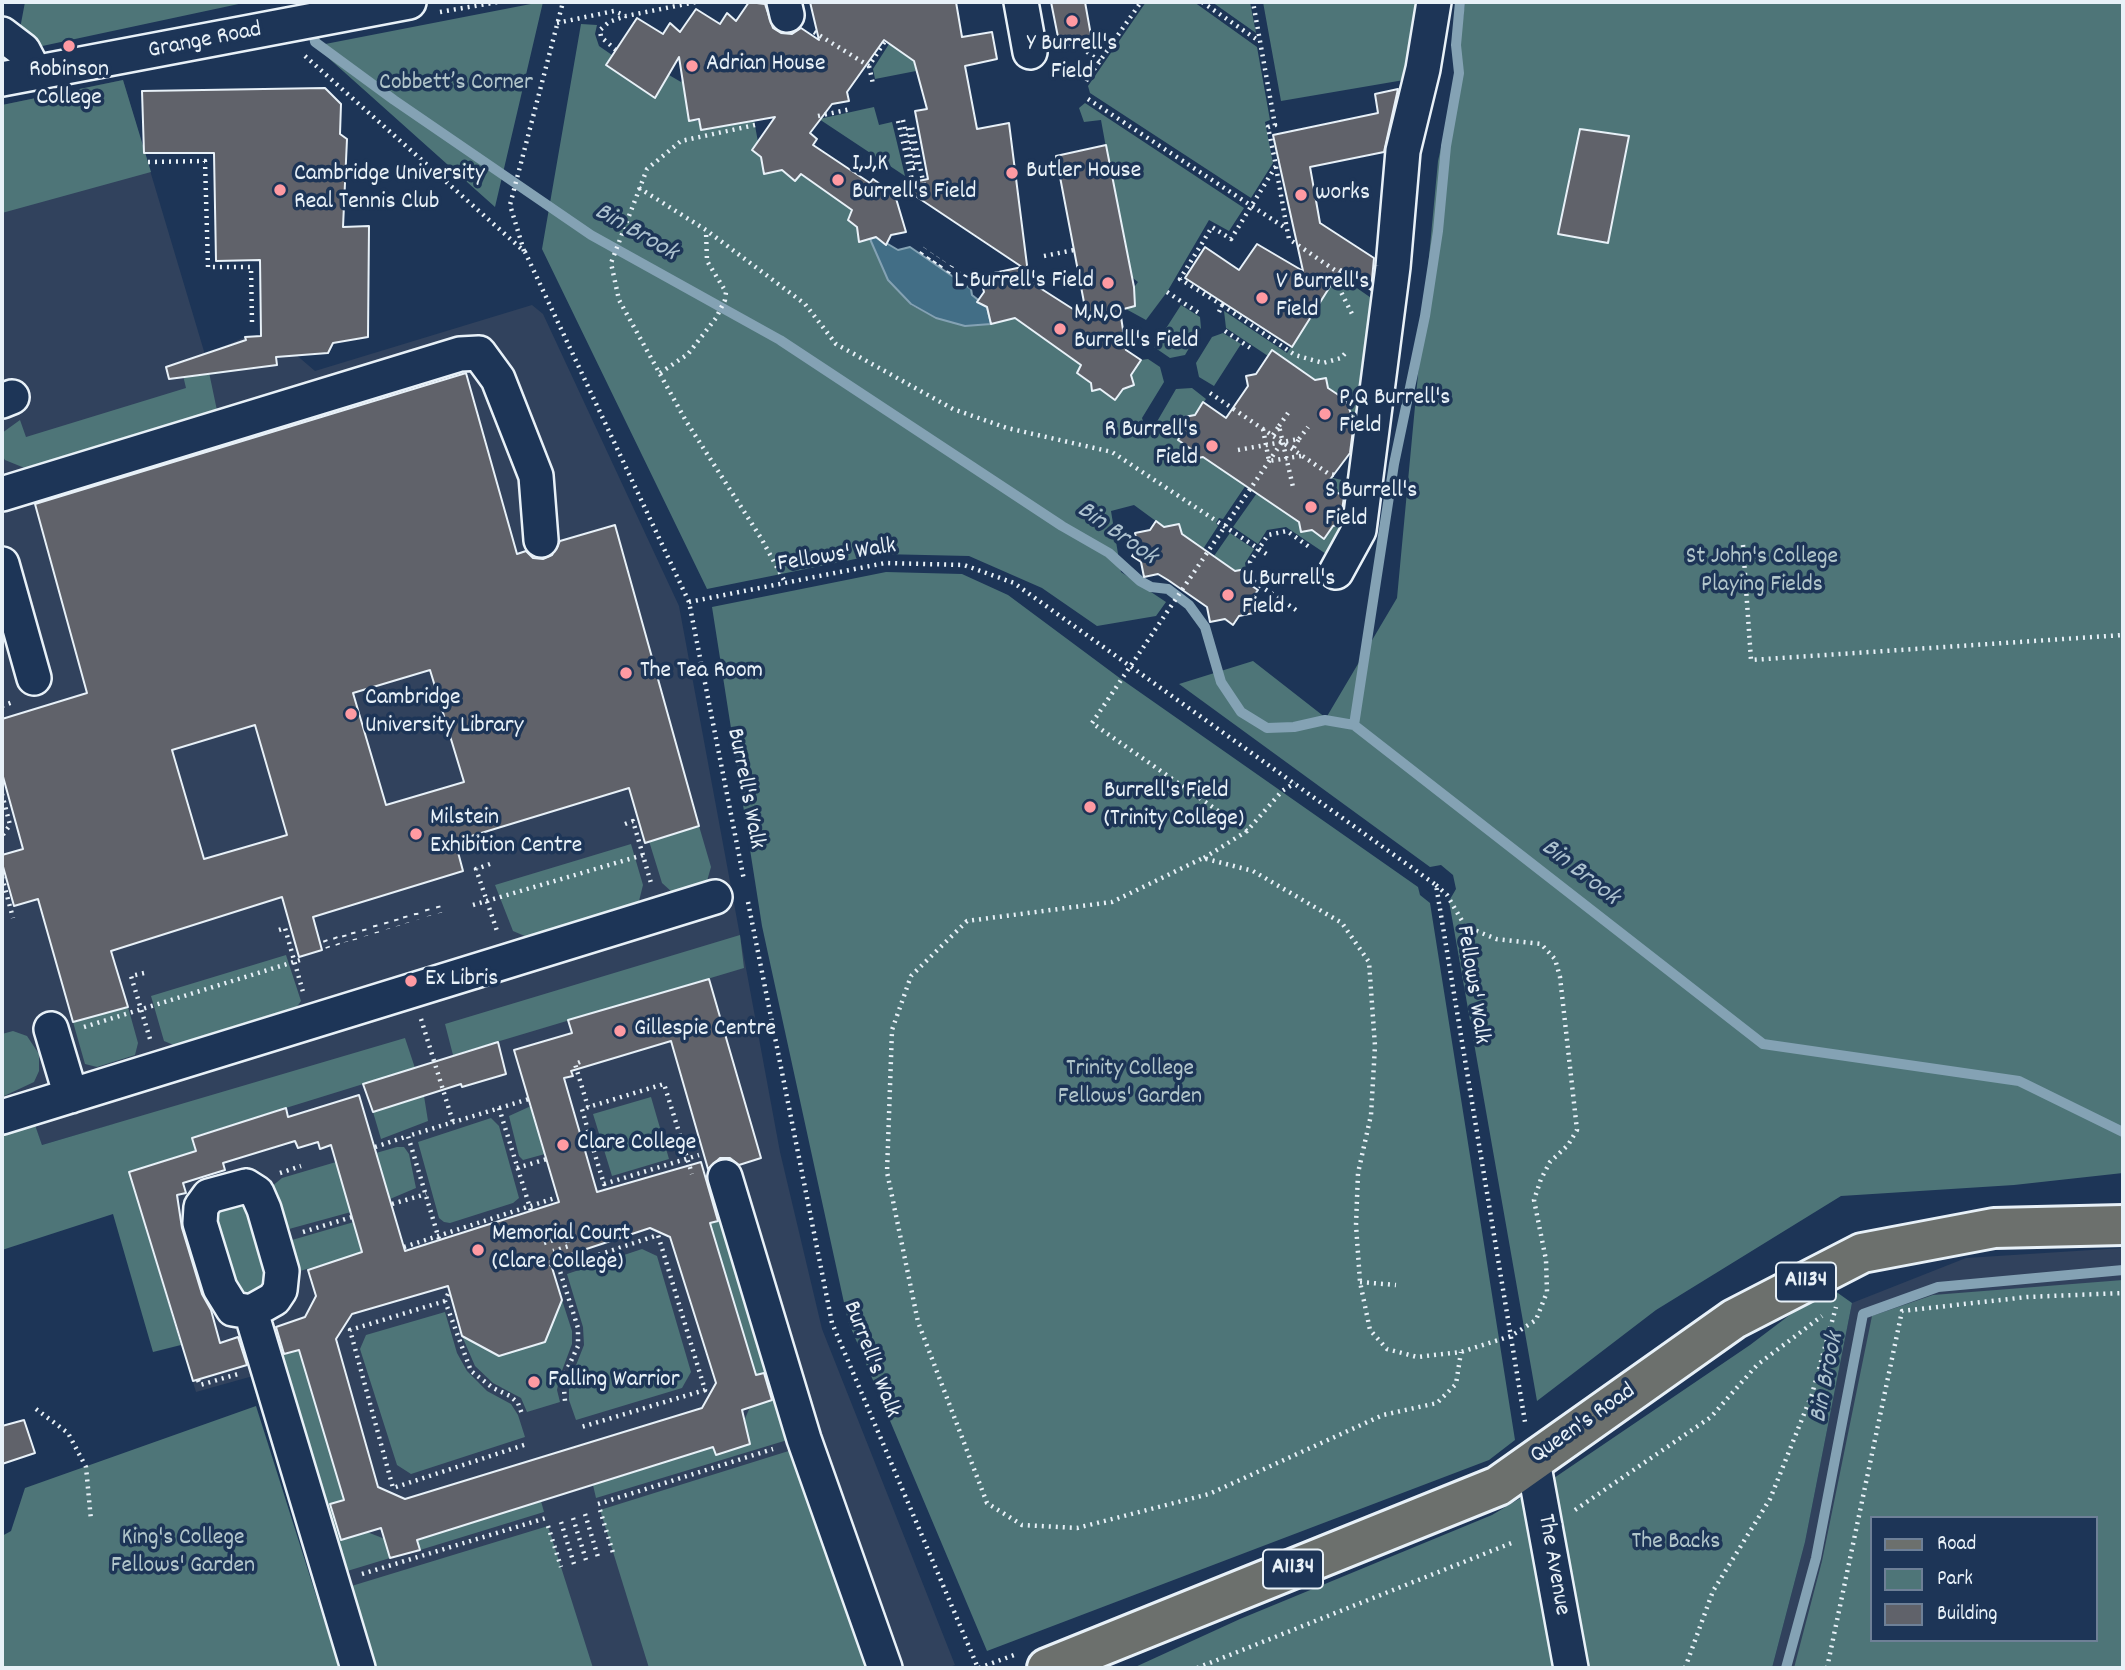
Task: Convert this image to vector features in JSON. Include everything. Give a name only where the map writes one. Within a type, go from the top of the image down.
[{"type":"main road","name":"Queen's Road","points":[[1047,1668],[1498,1486],[1734,1319],[1862,1253],[1994,1228],[2123,1224]]},
{"type":"street","name":"Grange Road","points":[[2,79],[409,2]]},
{"type":"street","points":[[1021,2],[1030,52]]},
{"type":"street","points":[[1338,570],[1359,530],[1367,481],[1403,151],[1423,69],[1434,2]]},
{"type":"street","points":[[2,34],[23,50],[35,73]]},
{"type":"street","points":[[2,494],[460,354],[479,353],[498,379],[536,476],[541,541]]},
{"type":"street","points":[[2,564],[34,678]]},
{"type":"street","points":[[2,1117],[715,897]]},
{"type":"street","points":[[52,1033],[71,1096]]},
{"type":"street","points":[[710,1168],[885,1668]]},
{"type":"street","points":[[246,1186],[257,1193],[282,1271],[280,1290],[274,1299],[251,1312],[233,1309],[220,1288],[200,1223],[201,1207],[209,1196],[246,1186]]},
{"type":"street","points":[[251,1312],[358,1668]]},
{"type":"street","name":"The Avenue","points":[[1533,1461],[1571,1668]]},
{"type":"path","points":[[525,252],[510,205],[562,2]]},
{"type":"path","points":[[616,50],[601,37],[600,30],[609,22],[696,2]]},
{"type":"path","points":[[1086,81],[1142,2]]},
{"type":"path","points":[[1202,2],[1260,42]]},
{"type":"path","points":[[1253,2],[1275,125],[1268,127],[1289,239],[1339,273],[1339,288],[1355,319]]},
{"type":"path","points":[[785,8],[869,66],[873,85]]},
{"type":"path","points":[[557,23],[614,11],[626,16]]},
{"type":"path","name":"Burrell's Walk","points":[[302,24],[525,252],[689,602],[832,1323],[978,1668]]},
{"type":"path","points":[[869,66],[885,41]]},
{"type":"path","points":[[1076,43],[1100,62]]},
{"type":"path","points":[[1088,99],[1287,229]]},
{"type":"path","points":[[818,116],[851,109]]},
{"type":"path","points":[[912,180],[901,120],[913,168],[917,167],[908,128],[912,127],[924,186]]},
{"type":"path","points":[[755,125],[681,141],[647,169],[611,263],[619,300],[785,582]]},
{"type":"path","points":[[148,162],[205,161],[208,267],[251,267],[252,323]]},
{"type":"path","points":[[1276,166],[1231,239],[1212,227],[1180,279],[1295,355],[1322,363],[1340,358],[1357,342]]},
{"type":"path","points":[[639,188],[706,230],[805,304],[836,344],[953,409],[1007,428],[1112,452],[1268,555]]},
{"type":"path","points":[[660,373],[688,354],[716,318],[725,300],[726,292],[707,261],[706,230]]},
{"type":"path","points":[[920,254],[925,248]]},
{"type":"path","points":[[1044,256],[1074,250]]},
{"type":"path","points":[[928,259],[932,253]]},
{"type":"path","points":[[934,263],[938,257]]},
{"type":"path","points":[[940,267],[944,261]]},
{"type":"path","points":[[948,273],[952,266]]},
{"type":"path","points":[[955,278],[959,271]]},
{"type":"path","points":[[962,283],[966,275]]},
{"type":"path","points":[[1167,292],[1202,314]]},
{"type":"path","points":[[1219,312],[1222,305]]},
{"type":"path","points":[[1225,331],[1252,349]]},
{"type":"path","points":[[1209,393],[1329,474],[1367,481]]},
{"type":"path","points":[[1273,435],[1287,413]]},
{"type":"path","points":[[1279,426],[1293,487]]},
{"type":"path","points":[[1293,449],[1308,427]]},
{"type":"path","points":[[1263,429],[1269,461]]},
{"type":"path","points":[[1237,450],[1299,439]]},
{"type":"path","points":[[1247,831],[1092,723],[1282,442]]},
{"type":"path","points":[[1269,461],[1302,456]]},
{"type":"path","points":[[1296,610],[1253,581],[1250,562],[1268,535],[1287,531],[1338,570]]},
{"type":"path","points":[[1743,545],[1752,660],[2123,635]]},
{"type":"path","name":"Fellows' Walk","points":[[689,602],[885,563],[964,565],[1014,583],[1436,885],[1533,1461]]},
{"type":"path","points":[[1295,783],[1282,791],[1247,831],[1203,858],[1112,902],[967,921],[911,976],[892,1030],[887,1172],[918,1322],[987,1503],[1022,1525],[1077,1528],[1209,1494],[1383,1415],[1437,1403],[1456,1384],[1461,1352]]},
{"type":"path","points":[[2,794],[10,825],[2,836]]},
{"type":"path","points":[[625,824],[633,821],[660,913]]},
{"type":"path","points":[[473,905],[643,855]]},
{"type":"path","points":[[1203,858],[1252,871],[1342,923],[1369,962],[1375,1046],[1371,1115],[1357,1173],[1356,1226],[1360,1282],[1370,1330],[1387,1349],[1417,1357],[1461,1352],[1511,1336],[1536,1320],[1547,1292],[1546,1259],[1534,1200],[1550,1162],[1569,1145],[1577,1130],[1560,977],[1555,959],[1541,944],[1496,939],[1465,926],[1447,895],[1436,885]]},
{"type":"path","points":[[490,864],[476,869],[506,960]]},
{"type":"path","points":[[2,877],[13,918]]},
{"type":"path","points":[[438,906],[440,913]]},
{"type":"path","points":[[427,909],[429,916]]},
{"type":"path","points":[[416,913],[417,920]]},
{"type":"path","points":[[405,916],[407,923]]},
{"type":"path","points":[[396,919],[398,926]]},
{"type":"path","points":[[386,922],[388,929]]},
{"type":"path","points":[[375,925],[377,933]]},
{"type":"path","points":[[279,930],[285,928],[297,961],[312,1022]]},
{"type":"path","points":[[364,929],[366,936]]},
{"type":"path","points":[[353,932],[355,940]]},
{"type":"path","points":[[344,934],[346,943]]},
{"type":"path","points":[[335,937],[338,945]]},
{"type":"path","points":[[326,940],[328,948]]},
{"type":"path","points":[[52,1033],[297,961]]},
{"type":"path","points":[[144,972],[131,976],[159,1069]]},
{"type":"path","points":[[412,991],[453,1122]]},
{"type":"path","points":[[580,1062],[575,1064],[588,1107]]},
{"type":"path","points":[[710,1168],[685,1159],[604,1184],[582,1109],[664,1084],[685,1159],[690,1175],[710,1168]]},
{"type":"path","points":[[375,1147],[529,1099]]},
{"type":"path","points":[[499,1108],[530,1208]]},
{"type":"path","points":[[408,1136],[439,1237]]},
{"type":"path","points":[[584,1147],[592,1145]]},
{"type":"path","points":[[517,1168],[547,1159]]},
{"type":"path","points":[[392,1204],[426,1194]]},
{"type":"path","points":[[404,1247],[558,1197]]},
{"type":"path","points":[[273,1241],[352,1217]]},
{"type":"path","points":[[550,1264],[559,1268],[657,1235],[707,1392],[578,1428]]},
{"type":"path","points":[[544,1243],[565,1236],[569,1246],[553,1251]]},
{"type":"path","points":[[559,1268],[578,1328],[578,1346],[563,1378],[565,1401]]},
{"type":"path","points":[[1360,1282],[1396,1285]]},
{"type":"path","points":[[1827,1668],[1902,1311],[2026,1297],[2123,1293]]},
{"type":"path","points":[[448,1294],[445,1301],[471,1371],[518,1403],[522,1413]]},
{"type":"path","points":[[445,1301],[350,1329],[393,1488],[527,1444]]},
{"type":"path","points":[[1685,1668],[1713,1591],[1770,1499],[1812,1394],[1837,1305]]},
{"type":"path","points":[[198,1380],[200,1385],[267,1366]]},
{"type":"path","points":[[36,1409],[68,1433],[86,1467],[91,1520]]},
{"type":"path","points":[[598,1504],[804,1439]]},
{"type":"path","points":[[600,1510],[613,1553]]},
{"type":"path","points":[[585,1514],[598,1557]]},
{"type":"path","points":[[333,1583],[546,1518]]},
{"type":"path","points":[[573,1518],[586,1560]]},
{"type":"path","points":[[561,1522],[574,1564]]},
{"type":"path","points":[[548,1526],[561,1567]]},
{"type":"shaded area","points":[[123,80],[206,358],[211,352],[245,337],[273,335],[315,371],[532,305],[543,314],[679,606],[780,1152],[822,1329],[955,1665],[947,1668],[345,1668],[253,1376],[196,1392],[114,1124],[42,1145],[35,1126],[2,1135],[2,105]]},
{"type":"shaded area","points":[[876,237],[898,250],[910,247],[971,289],[972,295],[987,307],[991,324],[965,326],[936,318],[911,304],[888,280],[870,239]]},
{"type":"shaded area","points":[[2123,1248],[2123,1668],[1772,1668],[1805,1542],[1852,1303],[1966,1258]]},
{"type":"green space","points":[[25,2],[248,2],[33,48],[19,34]]},
{"type":"green space","name":"Cobbett’s Corner","points":[[541,2],[495,207],[315,46]]},
{"type":"green space","points":[[1146,2],[1194,2],[1257,47],[1270,120],[1265,122],[1273,163],[1251,198],[1090,93],[1088,86]]},
{"type":"green space","points":[[1212,2],[1250,2],[1256,33]]},
{"type":"green space","points":[[1263,2],[1417,2],[1404,80],[1281,101]]},
{"type":"green space","name":"St John's College Playing Fields","points":[[1465,2],[2123,2],[2123,1173],[2014,1185],[1841,1196],[1656,1310],[1537,1401],[1449,901],[1456,889],[1453,875],[1441,865],[1430,867],[1179,684],[1253,661],[1326,718],[1397,598],[1438,161],[1454,90]]},
{"type":"green space","points":[[581,24],[597,25],[595,34],[599,46],[612,55],[606,65],[655,98],[669,75],[681,82],[687,71],[689,121],[754,120],[758,142],[752,150],[761,157],[764,174],[782,170],[795,180],[801,174],[852,210],[848,220],[857,227],[859,241],[870,239],[888,280],[911,305],[936,318],[965,326],[1015,318],[1081,365],[1077,373],[1091,383],[1093,391],[1100,389],[1115,400],[1123,389],[1134,385],[1131,375],[1141,360],[1148,359],[1160,367],[1164,382],[1142,418],[1145,427],[1155,425],[1176,389],[1192,388],[1206,399],[1195,415],[1193,458],[1203,457],[1246,485],[1223,519],[1219,518],[1216,523],[1218,526],[1203,549],[1187,538],[1183,539],[1179,524],[1164,527],[1134,505],[1111,511],[1121,572],[1166,602],[1156,616],[1097,626],[1042,588],[969,556],[880,554],[707,589],[542,249]]},
{"type":"green space","points":[[909,42],[916,71],[875,79],[873,69],[889,44]]},
{"type":"green space","points":[[123,80],[151,172],[2,213],[2,105]]},
{"type":"green space","points":[[1085,103],[1244,208],[1229,231],[1209,220],[1167,292],[1146,320],[1126,309],[1135,305],[1132,290],[1138,282],[1129,275],[1101,120],[1084,122],[1079,108]]},
{"type":"green space","points":[[874,107],[879,125],[892,122],[905,176],[819,119]]},
{"type":"green space","points":[[1319,262],[1380,304],[1364,429],[1351,420],[1328,388],[1326,378],[1315,380],[1303,371],[1295,382],[1264,361],[1268,356],[1226,328],[1224,311],[1287,353],[1318,305]]},
{"type":"green space","points":[[1181,305],[1200,317],[1201,328],[1185,355],[1170,358],[1154,347]]},
{"type":"green space","points":[[1223,333],[1241,344],[1214,386],[1199,377],[1196,363],[1212,337]]},
{"type":"green space","points":[[206,358],[219,420],[32,471],[5,460],[2,455],[2,433],[20,420],[26,437],[186,388],[181,367]]},
{"type":"green space","points":[[1329,477],[1359,484],[1332,558],[1286,527],[1267,530],[1258,544],[1233,527],[1257,493],[1299,522],[1301,532],[1312,530],[1324,538],[1333,526],[1343,524],[1341,513],[1349,501],[1337,492],[1335,482],[1325,484]]},
{"type":"green space","points":[[1230,533],[1254,549],[1245,563],[1246,569],[1231,572],[1230,567],[1214,556]]},
{"type":"green space","name":"Trinity College Fellows' Garden","points":[[886,572],[962,574],[1008,595],[1121,679],[1418,887],[1420,895],[1430,903],[1515,1440],[1489,1460],[987,1651],[848,1321],[762,926],[712,607]]},
{"type":"green space","points":[[699,826],[711,867],[707,881],[672,892],[662,883],[649,841]]},
{"type":"green space","points":[[631,844],[643,885],[639,901],[527,937],[513,931],[495,885]]},
{"type":"green space","points":[[740,935],[744,968],[453,1055],[445,1024]]},
{"type":"green space","points":[[286,955],[301,1001],[296,1008],[176,1046],[164,1041],[151,996]]},
{"type":"green space","points":[[128,1007],[138,1043],[135,1055],[97,1067],[85,1064],[73,1022]]},
{"type":"green space","points":[[13,1031],[27,1036],[39,1054],[39,1071],[34,1082],[2,1097],[2,1034]]},
{"type":"green space","points":[[405,1038],[415,1068],[192,1137],[196,1151],[129,1172],[181,1345],[153,1352],[113,1214],[2,1250],[2,1135],[35,1125],[42,1145]]},
{"type":"green space","points":[[424,1096],[428,1121],[381,1139],[373,1112]]},
{"type":"green space","points":[[651,1097],[669,1159],[612,1176],[593,1114]]},
{"type":"green space","points":[[531,1106],[545,1154],[523,1160],[519,1156],[509,1116]]},
{"type":"green space","points":[[491,1118],[499,1126],[519,1198],[513,1203],[450,1223],[444,1222],[439,1218],[418,1142]]},
{"type":"green space","points":[[404,1147],[409,1154],[416,1188],[390,1199],[376,1153]]},
{"type":"green space","points":[[336,1162],[351,1212],[289,1229],[279,1224],[271,1187],[282,1178]]},
{"type":"green space","points":[[718,1179],[794,1438],[596,1498],[593,1485],[713,1447],[716,1455],[750,1444],[744,1421],[750,1407],[773,1399],[766,1373],[756,1375],[710,1223],[719,1220],[708,1183]]},
{"type":"green space","points":[[231,1198],[252,1207],[272,1284],[254,1298],[236,1293],[211,1224],[215,1205]]},
{"type":"green space","points":[[354,1222],[366,1264],[338,1260],[293,1273],[286,1247],[292,1240]]},
{"type":"green space","points":[[642,1249],[657,1256],[691,1372],[682,1388],[576,1420],[569,1400],[569,1383],[584,1345],[583,1327],[567,1274]]},
{"type":"green space","points":[[2123,1280],[2123,1668],[1794,1668],[1822,1561],[1872,1316],[1933,1295]]},
{"type":"green space","name":"The Backs","points":[[1828,1286],[1852,1303],[1805,1542],[1772,1668],[1133,1668],[1240,1619],[1492,1515],[1554,1478],[1750,1345]]},
{"type":"green space","points":[[562,1300],[572,1331],[572,1344],[557,1390],[560,1402],[527,1412],[521,1398],[493,1383],[475,1366],[462,1336],[545,1342]]},
{"type":"green space","points":[[445,1312],[457,1353],[467,1371],[487,1391],[511,1404],[518,1415],[525,1437],[411,1474],[397,1465],[360,1349],[366,1335]]},
{"type":"green space","points":[[299,1350],[344,1500],[331,1505],[340,1539],[367,1532],[385,1539],[390,1558],[344,1572],[281,1356]]},
{"type":"green space","name":"King's College Fellows' Garden","points":[[256,1406],[339,1668],[2,1668],[2,1536],[11,1531],[25,1488]]},
{"type":"green space","points":[[795,1449],[873,1668],[649,1668],[600,1510]]},
{"type":"green space","points":[[541,1501],[544,1512],[420,1550],[417,1540]]},
{"type":"green space","points":[[548,1526],[593,1668],[368,1668],[345,1588]]},
{"type":"building","points":[[749,2],[765,4],[773,28],[781,33],[792,34],[801,28],[819,40],[810,2],[956,2],[962,37],[992,32],[997,59],[965,66],[977,129],[1009,123],[1029,281],[1087,318],[1056,156],[1106,145],[1134,287],[1135,306],[1120,310],[1126,350],[1141,360],[1131,375],[1134,385],[1123,389],[1115,400],[1100,389],[1092,391],[1091,383],[1077,373],[1081,365],[1015,318],[991,324],[987,307],[977,302],[984,292],[980,276],[1022,267],[899,185],[928,179],[915,111],[927,109],[914,61],[884,40],[847,92],[849,101],[832,104],[810,133],[817,139],[813,145],[870,183],[873,179],[884,187],[892,185],[906,232],[891,235],[886,245],[876,237],[859,242],[857,227],[848,220],[852,210],[801,174],[795,181],[782,170],[764,174],[761,157],[752,150],[775,117],[701,130],[699,119],[689,121],[679,57],[655,98],[606,65],[637,18],[663,34],[670,23],[680,32],[696,9],[720,24],[727,13],[736,21]]},
{"type":"building","name":"Y Burrell's Field","points":[[1051,2],[1085,2],[1092,41],[1060,47]]},
{"type":"building","name":"Cambridge University Real Tennis Club","points":[[325,88],[341,104],[340,134],[347,139],[343,227],[369,226],[368,337],[333,343],[328,353],[276,357],[277,365],[169,379],[166,367],[246,340],[245,337],[261,336],[260,260],[216,261],[214,153],[144,153],[142,91]]},
{"type":"building","points":[[1398,89],[1384,152],[1310,167],[1320,223],[1374,258],[1371,290],[1341,269],[1292,347],[1185,278],[1205,247],[1239,270],[1257,244],[1303,271],[1273,135],[1378,113],[1375,94]]},
{"type":"building","points":[[1580,129],[1629,136],[1608,243],[1558,234]]},
{"type":"building","points":[[1272,350],[1315,380],[1326,378],[1328,388],[1346,400],[1354,422],[1350,453],[1326,485],[1344,497],[1340,524],[1333,526],[1324,539],[1312,530],[1301,532],[1299,522],[1203,457],[1193,459],[1191,449],[1178,440],[1186,427],[1184,417],[1195,415],[1203,402],[1226,418],[1248,386],[1246,376],[1256,374]]},
{"type":"building","name":"Cambridge University Library","points":[[466,373],[517,554],[526,551],[533,558],[543,559],[552,555],[560,541],[615,525],[699,826],[645,843],[629,788],[455,841],[463,871],[313,917],[322,950],[299,957],[282,897],[111,951],[128,1007],[73,1022],[38,899],[14,906],[2,863],[2,855],[23,849],[2,773],[2,719],[87,693],[35,504]],"holes":[[[430,670],[464,782],[386,805],[353,693]],[[255,725],[287,835],[204,859],[172,750]]]},
{"type":"building","points":[[1156,521],[1164,527],[1179,524],[1182,534],[1235,571],[1246,569],[1249,584],[1258,590],[1252,598],[1254,613],[1239,616],[1233,625],[1225,619],[1210,622],[1207,607],[1168,580],[1158,574],[1144,577],[1141,562],[1132,556],[1138,548],[1135,533],[1150,530]]},
{"type":"building","points":[[709,979],[761,1158],[739,1165],[730,1158],[720,1158],[708,1169],[671,1041],[571,1071],[573,1076],[564,1078],[597,1192],[701,1162],[718,1221],[710,1223],[756,1375],[764,1373],[772,1400],[742,1410],[750,1444],[716,1455],[713,1447],[417,1540],[420,1550],[390,1558],[381,1528],[341,1540],[330,1504],[344,1500],[299,1350],[284,1354],[276,1327],[305,1317],[316,1296],[308,1270],[362,1252],[331,1145],[320,1149],[318,1142],[298,1148],[295,1141],[223,1163],[225,1170],[183,1183],[186,1193],[177,1195],[182,1228],[202,1294],[211,1310],[220,1343],[238,1337],[247,1365],[193,1381],[129,1172],[196,1151],[192,1138],[286,1108],[288,1117],[359,1095],[405,1251],[559,1202],[514,1050],[572,1033],[568,1020]],"holes":[[[650,1228],[670,1237],[716,1383],[702,1408],[405,1499],[378,1487],[336,1339],[352,1314],[448,1286],[462,1336],[499,1356],[545,1342],[562,1300],[550,1261]]]},
{"type":"building","points":[[498,1042],[506,1074],[462,1087],[461,1084],[373,1112],[363,1084]]},
{"type":"building","points":[[24,1420],[35,1453],[2,1464],[2,1426]]},
{"type":"waterway","name":"Bin Brook","points":[[308,2],[315,42],[394,100],[591,235],[780,340],[1062,526],[1109,553],[1140,581],[1151,587],[1168,589],[1189,605],[1205,627],[1221,682],[1241,712],[1267,728],[1294,727],[1325,720],[1354,725],[1763,1044],[2019,1081],[2123,1132]]},
{"type":"waterway","points":[[1354,725],[1394,464],[1425,316],[1438,231],[1446,146],[1459,73],[1456,45],[1460,2]]},
{"type":"waterway","name":"Bin Brook","points":[[1786,1668],[1816,1558],[1863,1314],[1938,1287],[2123,1270]]},
{"type":"place","name":"Y Burrell's Field","points":[[1072,21]]},
{"type":"place","name":"Robinson College","points":[[69,46]]},
{"type":"place","name":"Adrian House","points":[[692,66]]},
{"type":"place","name":"Butler House","points":[[1012,173]]},
{"type":"place","name":"I,J,K Burrell's Field","points":[[838,180]]},
{"type":"place","name":"Cambridge University Real Tennis Club","points":[[280,190]]},
{"type":"place","name":"works","points":[[1301,195]]},
{"type":"place","name":"L Burrell's Field","points":[[1108,283]]},
{"type":"place","name":"V Burrell's Field","points":[[1262,298]]},
{"type":"place","name":"M,N,O Burrell's Field","points":[[1060,329]]},
{"type":"place","name":"P,Q Burrell's Field","points":[[1325,414]]},
{"type":"place","name":"R Burrell's Field","points":[[1212,446]]},
{"type":"place","name":"S Burrell's Field","points":[[1311,507]]},
{"type":"place","name":"U Burrell's Field","points":[[1228,595]]},
{"type":"place","name":"The Tea Room","points":[[626,673]]},
{"type":"place","name":"Cambridge University Library","points":[[351,714]]},
{"type":"place","name":"Burrell's Field (Trinity College)","points":[[1090,807]]},
{"type":"place","name":"Milstein Exhibition Centre","points":[[416,834]]},
{"type":"place","name":"Ex Libris","points":[[411,981]]},
{"type":"place","name":"Gillespie Centre","points":[[620,1031]]},
{"type":"place","name":"Clare College","points":[[563,1145]]},
{"type":"place","name":"Memorial Court (Clare College)","points":[[478,1250]]},
{"type":"place","name":"Falling Warrior","points":[[534,1382]]}]
